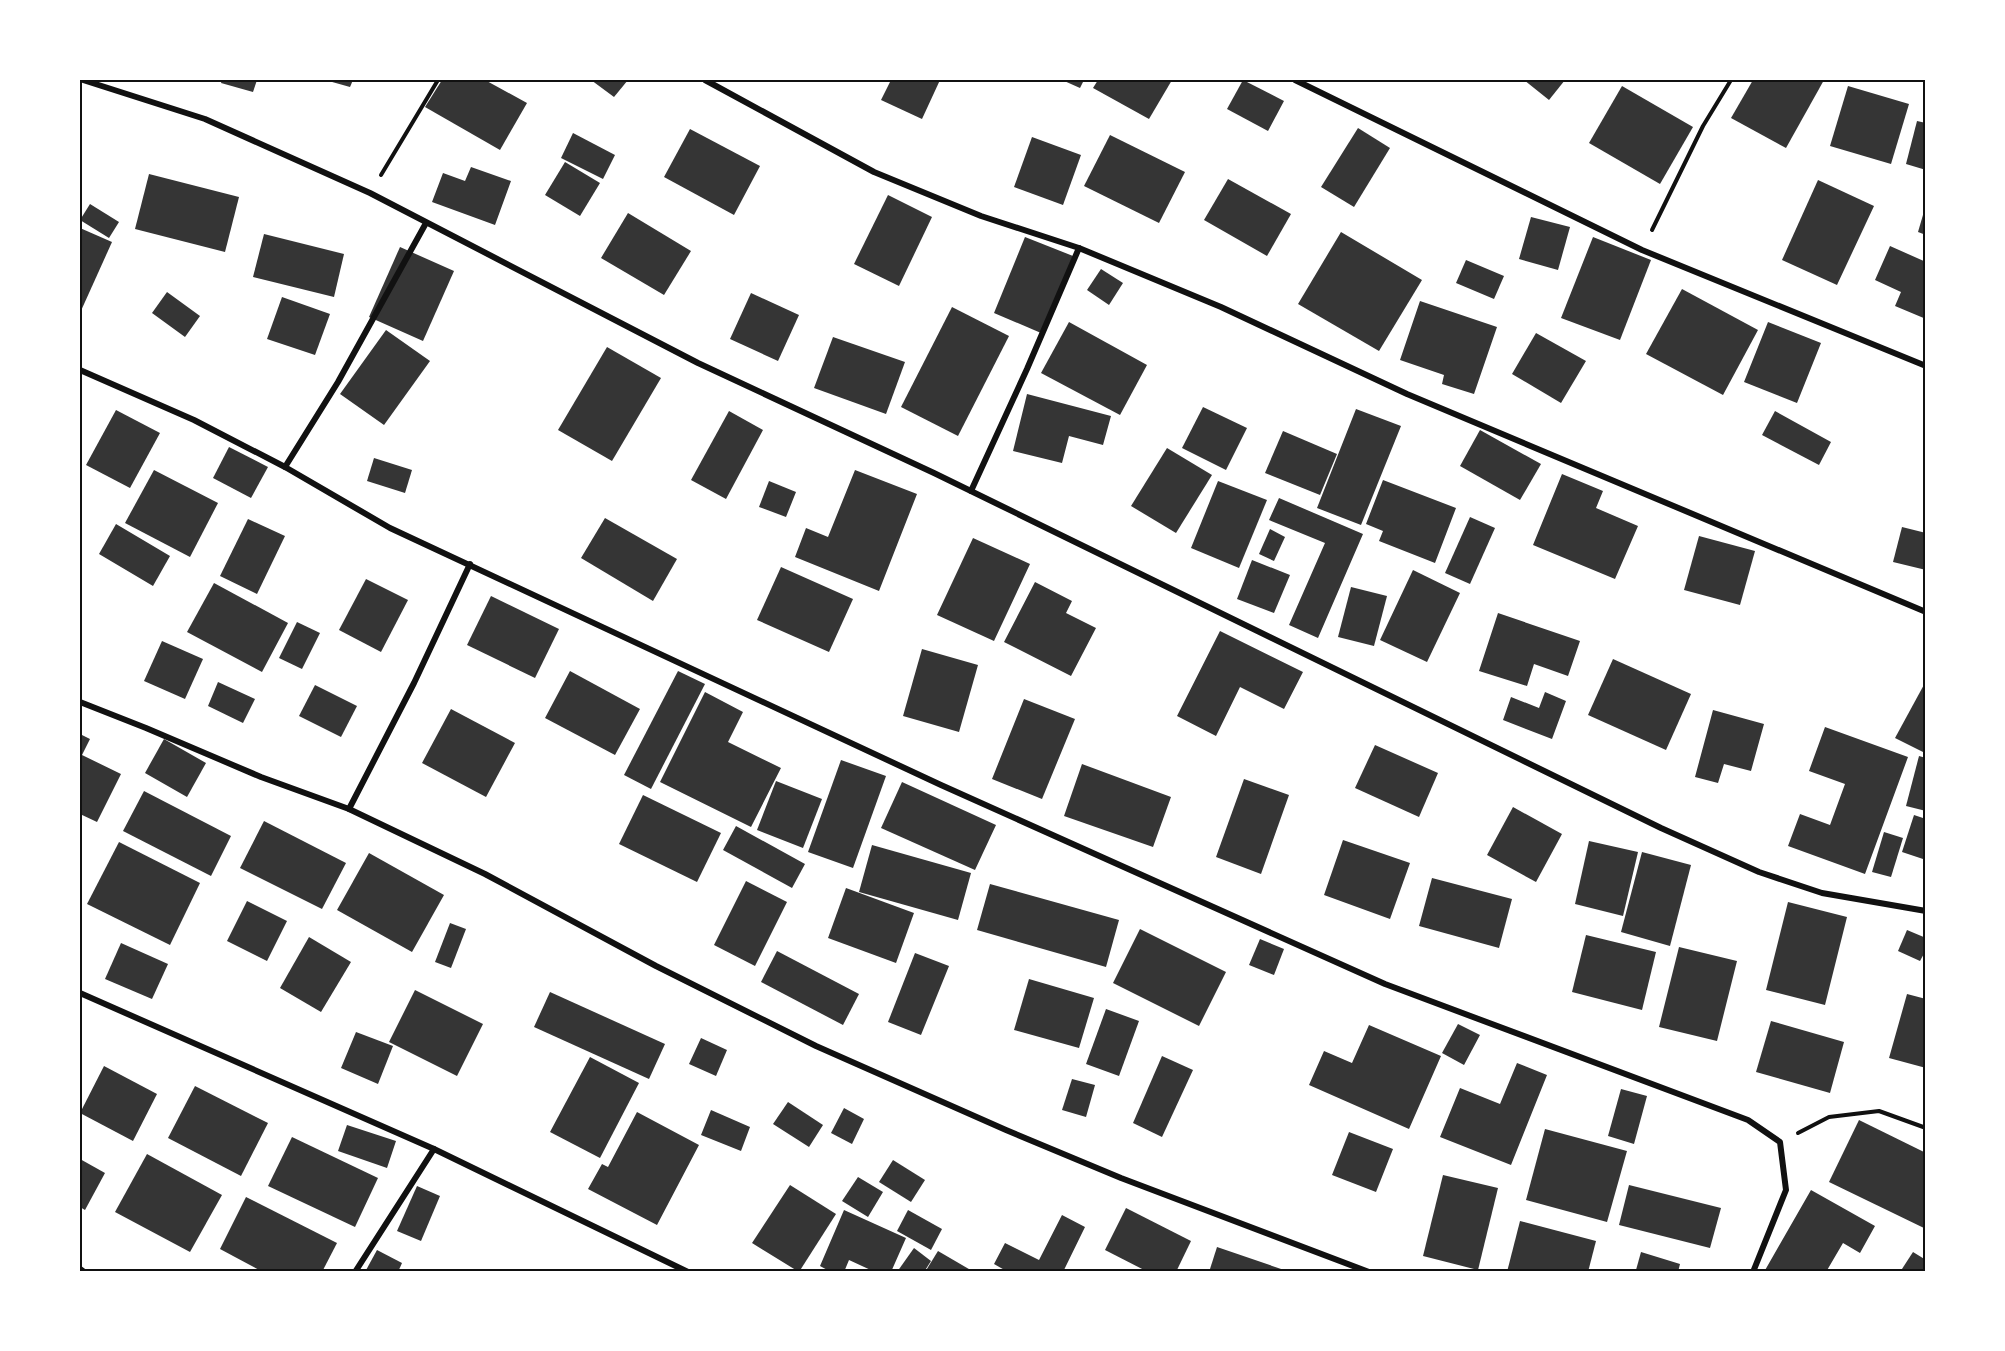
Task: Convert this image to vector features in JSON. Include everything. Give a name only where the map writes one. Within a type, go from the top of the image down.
[{"type":"street","points":[[83,80],[205,119],[370,193],[698,363],[971,491],[1661,828],[1759,872],[1822,893],[1926,911]]},
{"type":"street","points":[[705,80],[874,172],[981,216],[1079,248],[1221,308],[1407,394],[1926,612]]},
{"type":"street","points":[[1295,80],[1642,250],[1926,366]]},
{"type":"street","points":[[285,467],[338,382],[426,223]]},
{"type":"street","points":[[971,491],[1028,369],[1079,248]]},
{"type":"street","points":[[80,370],[194,420],[285,467],[390,528],[941,785],[1385,984],[1748,1120],[1780,1142],[1786,1190],[1753,1272]]},
{"type":"street","points":[[349,809],[414,683],[470,564]]},
{"type":"street","points":[[80,702],[261,777],[349,809],[485,874],[656,966],[816,1046],[1121,1178],[1369,1272]]},
{"type":"street","points":[[80,993],[434,1149],[688,1272]]},
{"type":"street","points":[[355,1272],[434,1149]]},
{"type":"street","points":[[80,1269],[84,1272]]},
{"type":"path","points":[[370,193],[438,80]]},
{"type":"path","points":[[1642,250],[1703,126],[1731,80]]},
{"type":"path","points":[[1780,1142],[1829,1117],[1879,1111],[1926,1128]]},
{"type":"building","points":[[222,80],[257,80],[253,92],[221,83]]},
{"type":"building","points":[[325,80],[353,80],[350,87]]},
{"type":"building","points":[[442,80],[485,80],[527,103],[500,150],[425,107]]},
{"type":"building","points":[[591,80],[628,80],[614,97]]},
{"type":"building","points":[[891,80],[940,80],[922,119],[881,100]]},
{"type":"building","points":[[1062,80],[1084,80],[1080,88]]},
{"type":"building","points":[[1098,80],[1172,80],[1149,119],[1093,88]]},
{"type":"building","points":[[1243,80],[1284,101],[1268,131],[1227,109]]},
{"type":"building","points":[[1524,80],[1565,80],[1549,100]]},
{"type":"building","points":[[1753,80],[1824,80],[1786,148],[1731,118]]},
{"type":"building","points":[[1622,86],[1693,127],[1660,184],[1589,143]]},
{"type":"building","points":[[1848,86],[1909,104],[1891,164],[1830,146]]},
{"type":"building","points":[[1917,121],[1926,123],[1926,170],[1906,164]]},
{"type":"building","points":[[1358,128],[1390,148],[1354,207],[1321,187]]},
{"type":"building","points":[[690,129],[760,166],[734,215],[664,177]]},
{"type":"building","points":[[573,133],[615,155],[603,179],[561,158]]},
{"type":"building","points":[[1110,135],[1185,172],[1159,223],[1084,186]]},
{"type":"building","points":[[1032,137],[1081,155],[1063,205],[1014,187]]},
{"type":"building","points":[[565,162],[600,183],[580,216],[545,195]]},
{"type":"building","points":[[471,167],[511,181],[495,225],[432,202],[443,173],[465,181]]},
{"type":"building","points":[[149,174],[239,197],[225,252],[135,229]]},
{"type":"building","points":[[1228,179],[1291,214],[1267,256],[1204,220]]},
{"type":"building","points":[[1818,180],[1874,206],[1837,285],[1782,260]]},
{"type":"building","points":[[888,195],[932,217],[899,286],[854,264]]},
{"type":"building","points":[[90,204],[119,222],[109,238],[80,220]]},
{"type":"building","points":[[1926,208],[1926,235],[1918,232]]},
{"type":"building","points":[[628,213],[691,251],[664,295],[601,258]]},
{"type":"building","points":[[1531,217],[1570,227],[1558,270],[1519,259]]},
{"type":"building","points":[[80,228],[112,242],[80,313]]},
{"type":"building","points":[[1341,232],[1422,280],[1379,351],[1298,304]]},
{"type":"building","points":[[264,234],[344,254],[334,297],[253,277]]},
{"type":"building","points":[[1025,237],[1073,256],[1041,333],[994,313]]},
{"type":"building","points":[[1593,237],[1651,260],[1620,340],[1561,318]]},
{"type":"building","points":[[1890,246],[1926,262],[1926,319],[1895,306],[1901,292],[1875,280]]},
{"type":"building","points":[[400,247],[454,271],[423,341],[369,317]]},
{"type":"building","points":[[1466,260],[1504,276],[1494,299],[1456,283]]},
{"type":"building","points":[[1101,269],[1123,283],[1109,305],[1087,290]]},
{"type":"building","points":[[1682,289],[1758,330],[1723,395],[1646,354]]},
{"type":"building","points":[[167,292],[200,316],[185,337],[152,313]]},
{"type":"building","points":[[751,293],[799,315],[778,361],[730,339]]},
{"type":"building","points":[[282,297],[330,314],[315,355],[267,339]]},
{"type":"building","points":[[1420,301],[1497,327],[1474,394],[1442,384],[1444,375],[1400,360]]},
{"type":"building","points":[[952,307],[1009,336],[958,436],[901,407]]},
{"type":"building","points":[[1069,322],[1147,365],[1120,415],[1041,373]]},
{"type":"building","points":[[1768,322],[1821,343],[1797,403],[1744,382]]},
{"type":"building","points":[[386,330],[430,361],[384,425],[340,394]]},
{"type":"building","points":[[1536,333],[1586,361],[1561,403],[1512,374]]},
{"type":"building","points":[[833,337],[905,362],[886,414],[814,388]]},
{"type":"building","points":[[607,347],[661,378],[612,461],[558,430]]},
{"type":"building","points":[[1027,394],[1111,416],[1103,445],[1069,436],[1062,463],[1013,451]]},
{"type":"building","points":[[1203,407],[1247,428],[1226,470],[1182,448]]},
{"type":"building","points":[[1356,409],[1401,426],[1361,525],[1317,508]]},
{"type":"building","points":[[116,410],[160,433],[130,488],[86,465]]},
{"type":"building","points":[[729,411],[763,430],[726,499],[691,480]]},
{"type":"building","points":[[1775,411],[1831,442],[1819,465],[1762,435]]},
{"type":"building","points":[[1480,430],[1541,464],[1520,500],[1460,466]]},
{"type":"building","points":[[1283,431],[1337,454],[1320,495],[1265,473]]},
{"type":"building","points":[[229,447],[268,467],[251,498],[213,478]]},
{"type":"building","points":[[1167,448],[1212,475],[1176,533],[1131,506]]},
{"type":"building","points":[[374,458],[412,470],[405,493],[367,481]]},
{"type":"building","points":[[154,470],[218,503],[190,557],[125,523]]},
{"type":"building","points":[[855,470],[917,494],[879,591],[795,557],[806,528],[828,537]]},
{"type":"building","points":[[1562,474],[1603,491],[1596,508],[1638,526],[1615,579],[1533,545]]},
{"type":"building","points":[[1383,480],[1456,508],[1435,563],[1379,541],[1383,531],[1366,524]]},
{"type":"building","points":[[769,481],[796,492],[786,517],[759,507]]},
{"type":"building","points":[[1218,481],[1267,500],[1239,568],[1191,548]]},
{"type":"building","points":[[1279,498],[1363,534],[1318,638],[1289,625],[1325,543],[1269,520]]},
{"type":"building","points":[[1470,517],[1495,528],[1470,584],[1445,573]]},
{"type":"building","points":[[605,518],[677,559],[653,601],[581,558]]},
{"type":"building","points":[[248,519],[285,536],[257,594],[220,576]]},
{"type":"building","points":[[116,524],[170,556],[153,586],[99,554]]},
{"type":"building","points":[[1902,527],[1926,533],[1926,570],[1893,562]]},
{"type":"building","points":[[1270,529],[1285,537],[1274,561],[1259,554]]},
{"type":"building","points":[[1699,536],[1755,551],[1740,605],[1684,590]]},
{"type":"building","points":[[973,538],[1030,564],[994,641],[937,615]]},
{"type":"building","points":[[1252,560],[1290,575],[1274,613],[1237,599]]},
{"type":"building","points":[[781,567],[853,599],[829,652],[757,620]]},
{"type":"building","points":[[1413,570],[1460,593],[1427,662],[1380,640]]},
{"type":"building","points":[[366,579],[408,600],[381,652],[339,630]]},
{"type":"building","points":[[1035,582],[1072,601],[1066,613],[1096,628],[1071,676],[1004,642]]},
{"type":"building","points":[[214,583],[288,623],[262,672],[187,632]]},
{"type":"building","points":[[1351,587],[1387,596],[1374,646],[1338,637]]},
{"type":"building","points":[[491,596],[559,629],[535,678],[467,645]]},
{"type":"building","points":[[1498,613],[1580,641],[1568,676],[1534,664],[1527,686],[1479,671]]},
{"type":"building","points":[[297,622],[320,633],[302,669],[279,658]]},
{"type":"building","points":[[1220,631],[1303,672],[1284,709],[1240,687],[1216,736],[1177,716]]},
{"type":"building","points":[[162,641],[203,659],[185,699],[144,681]]},
{"type":"building","points":[[922,649],[978,665],[959,732],[903,716]]},
{"type":"building","points":[[1613,659],[1691,694],[1666,750],[1588,715]]},
{"type":"building","points":[[570,671],[640,709],[615,755],[545,718]]},
{"type":"building","points":[[678,671],[705,684],[651,789],[624,775]]},
{"type":"building","points":[[1926,681],[1926,746],[1923,752],[1895,738]]},
{"type":"building","points":[[218,682],[255,699],[243,723],[208,706]]},
{"type":"building","points":[[315,685],[357,706],[341,737],[299,716]]},
{"type":"building","points":[[705,692],[743,712],[728,742],[781,768],[751,827],[660,782]]},
{"type":"building","points":[[1545,692],[1566,701],[1552,739],[1503,720],[1511,697],[1539,708]]},
{"type":"building","points":[[1024,699],[1075,719],[1042,799],[992,779]]},
{"type":"building","points":[[451,709],[515,743],[486,797],[422,763]]},
{"type":"building","points":[[1713,710],[1764,724],[1751,771],[1724,764],[1718,783],[1695,777]]},
{"type":"building","points":[[1825,727],[1908,757],[1865,874],[1788,846],[1800,814],[1830,825],[1845,784],[1809,771]]},
{"type":"building","points":[[80,734],[90,739],[82,755],[121,774],[97,822],[80,814]]},
{"type":"building","points":[[164,739],[206,763],[187,797],[145,773]]},
{"type":"building","points":[[1375,745],[1438,773],[1419,817],[1355,788]]},
{"type":"building","points":[[1919,756],[1926,758],[1926,811],[1906,806]]},
{"type":"building","points":[[841,760],[886,776],[853,868],[808,852]]},
{"type":"building","points":[[1082,764],[1171,797],[1153,847],[1064,816]]},
{"type":"building","points":[[1244,779],[1289,795],[1261,874],[1216,857]]},
{"type":"building","points":[[776,781],[822,799],[803,848],[757,830]]},
{"type":"building","points":[[902,782],[996,825],[975,870],[881,828]]},
{"type":"building","points":[[144,791],[231,836],[211,876],[123,831]]},
{"type":"building","points":[[643,795],[721,833],[697,882],[619,844]]},
{"type":"building","points":[[1513,807],[1562,834],[1536,882],[1487,855]]},
{"type":"building","points":[[1914,815],[1926,819],[1926,860],[1902,852]]},
{"type":"building","points":[[264,821],[346,863],[322,909],[240,868]]},
{"type":"building","points":[[736,826],[805,864],[792,888],[723,850]]},
{"type":"building","points":[[1884,832],[1903,838],[1891,877],[1872,872]]},
{"type":"building","points":[[1343,840],[1410,863],[1390,919],[1324,895]]},
{"type":"building","points":[[1589,841],[1638,852],[1623,916],[1575,904]]},
{"type":"building","points":[[119,842],[200,883],[170,945],[87,904]]},
{"type":"building","points":[[872,845],[971,873],[958,920],[859,892]]},
{"type":"building","points":[[1642,852],[1691,865],[1670,946],[1621,932]]},
{"type":"building","points":[[369,853],[444,895],[412,952],[337,910]]},
{"type":"building","points":[[1432,878],[1512,899],[1499,948],[1419,926]]},
{"type":"building","points":[[746,881],[787,902],[755,966],[714,945]]},
{"type":"building","points":[[990,884],[1119,920],[1106,967],[977,930]]},
{"type":"building","points":[[846,888],[914,913],[896,963],[828,938]]},
{"type":"building","points":[[247,901],[287,921],[267,961],[227,941]]},
{"type":"building","points":[[1788,902],[1847,917],[1825,1005],[1766,990]]},
{"type":"building","points":[[450,923],[466,929],[451,968],[435,962]]},
{"type":"building","points":[[1140,929],[1226,972],[1199,1026],[1113,983]]},
{"type":"building","points":[[1907,930],[1926,938],[1926,950],[1920,961],[1898,951]]},
{"type":"building","points":[[1586,935],[1656,952],[1642,1010],[1572,992]]},
{"type":"building","points":[[309,937],[351,962],[321,1012],[280,988]]},
{"type":"building","points":[[1260,939],[1284,949],[1274,975],[1249,965]]},
{"type":"building","points":[[121,943],[168,964],[152,999],[105,979]]},
{"type":"building","points":[[1679,947],[1737,961],[1717,1041],[1659,1027]]},
{"type":"building","points":[[777,951],[859,994],[843,1025],[761,982]]},
{"type":"building","points":[[915,953],[949,966],[921,1035],[888,1022]]},
{"type":"building","points":[[1029,979],[1094,998],[1079,1048],[1014,1030]]},
{"type":"building","points":[[415,990],[483,1024],[457,1076],[389,1042]]},
{"type":"building","points":[[550,992],[665,1044],[649,1079],[534,1027]]},
{"type":"building","points":[[1907,994],[1926,999],[1926,1068],[1889,1058]]},
{"type":"building","points":[[1106,1009],[1139,1021],[1119,1076],[1086,1064]]},
{"type":"building","points":[[1771,1021],[1844,1042],[1830,1093],[1756,1072]]},
{"type":"building","points":[[1458,1024],[1480,1035],[1464,1065],[1442,1053]]},
{"type":"building","points":[[1369,1025],[1441,1056],[1409,1129],[1309,1085],[1324,1051],[1352,1063]]},
{"type":"building","points":[[356,1032],[393,1046],[378,1084],[341,1068]]},
{"type":"building","points":[[701,1038],[727,1050],[716,1076],[689,1064]]},
{"type":"building","points":[[1162,1056],[1193,1070],[1162,1137],[1133,1123]]},
{"type":"building","points":[[590,1057],[639,1083],[600,1158],[550,1132]]},
{"type":"building","points":[[1517,1063],[1547,1075],[1511,1165],[1440,1137],[1460,1088],[1500,1104]]},
{"type":"building","points":[[104,1066],[157,1094],[133,1141],[80,1113]]},
{"type":"building","points":[[1072,1079],[1095,1085],[1086,1117],[1062,1110]]},
{"type":"building","points":[[195,1086],[268,1123],[241,1176],[168,1138]]},
{"type":"building","points":[[1621,1089],[1647,1096],[1634,1144],[1608,1136]]},
{"type":"building","points":[[788,1102],[823,1125],[809,1147],[773,1124]]},
{"type":"building","points":[[844,1108],[864,1119],[852,1144],[831,1133]]},
{"type":"building","points":[[711,1110],[750,1127],[741,1151],[701,1135]]},
{"type":"building","points":[[637,1112],[699,1145],[657,1225],[588,1189],[602,1164],[608,1167]]},
{"type":"building","points":[[1859,1120],[1926,1153],[1926,1229],[1829,1182]]},
{"type":"building","points":[[347,1125],[396,1141],[387,1168],[338,1151]]},
{"type":"building","points":[[1545,1129],[1627,1151],[1607,1222],[1526,1200]]},
{"type":"building","points":[[1349,1132],[1393,1149],[1376,1192],[1332,1175]]},
{"type":"building","points":[[292,1137],[378,1178],[355,1227],[268,1186]]},
{"type":"building","points":[[147,1154],[222,1195],[190,1252],[115,1212]]},
{"type":"building","points":[[80,1159],[105,1173],[85,1210],[80,1207]]},
{"type":"building","points":[[893,1160],[925,1180],[911,1202],[879,1182]]},
{"type":"building","points":[[1443,1175],[1498,1188],[1478,1270],[1423,1256]]},
{"type":"building","points":[[858,1177],[883,1192],[868,1217],[842,1201]]},
{"type":"building","points":[[790,1185],[836,1214],[799,1272],[752,1243]]},
{"type":"building","points":[[1629,1185],[1721,1208],[1710,1248],[1619,1225]]},
{"type":"building","points":[[417,1186],[440,1196],[421,1241],[397,1231]]},
{"type":"building","points":[[1811,1190],[1875,1226],[1860,1253],[1843,1243],[1826,1272],[1764,1272]]},
{"type":"building","points":[[246,1197],[337,1243],[322,1272],[263,1272],[220,1249]]},
{"type":"building","points":[[1126,1208],[1191,1241],[1176,1272],[1148,1272],[1105,1250]]},
{"type":"building","points":[[844,1210],[906,1238],[891,1272],[875,1272],[849,1260],[844,1272],[831,1272],[820,1266]]},
{"type":"building","points":[[908,1210],[942,1229],[931,1250],[897,1231]]},
{"type":"building","points":[[1062,1215],[1085,1227],[1063,1272],[1008,1272],[994,1264],[1005,1243],[1039,1260]]},
{"type":"building","points":[[1520,1221],[1596,1241],[1588,1272],[1507,1272]]},
{"type":"building","points":[[1217,1247],[1287,1272],[1217,1272],[1210,1269]]},
{"type":"building","points":[[914,1248],[931,1261],[924,1272],[897,1272]]},
{"type":"building","points":[[377,1250],[402,1263],[398,1272],[365,1272]]},
{"type":"building","points":[[938,1251],[974,1272],[925,1272]]},
{"type":"building","points":[[1641,1252],[1680,1264],[1678,1272],[1636,1270]]},
{"type":"building","points":[[1913,1252],[1926,1260],[1926,1272],[1900,1272]]}]
